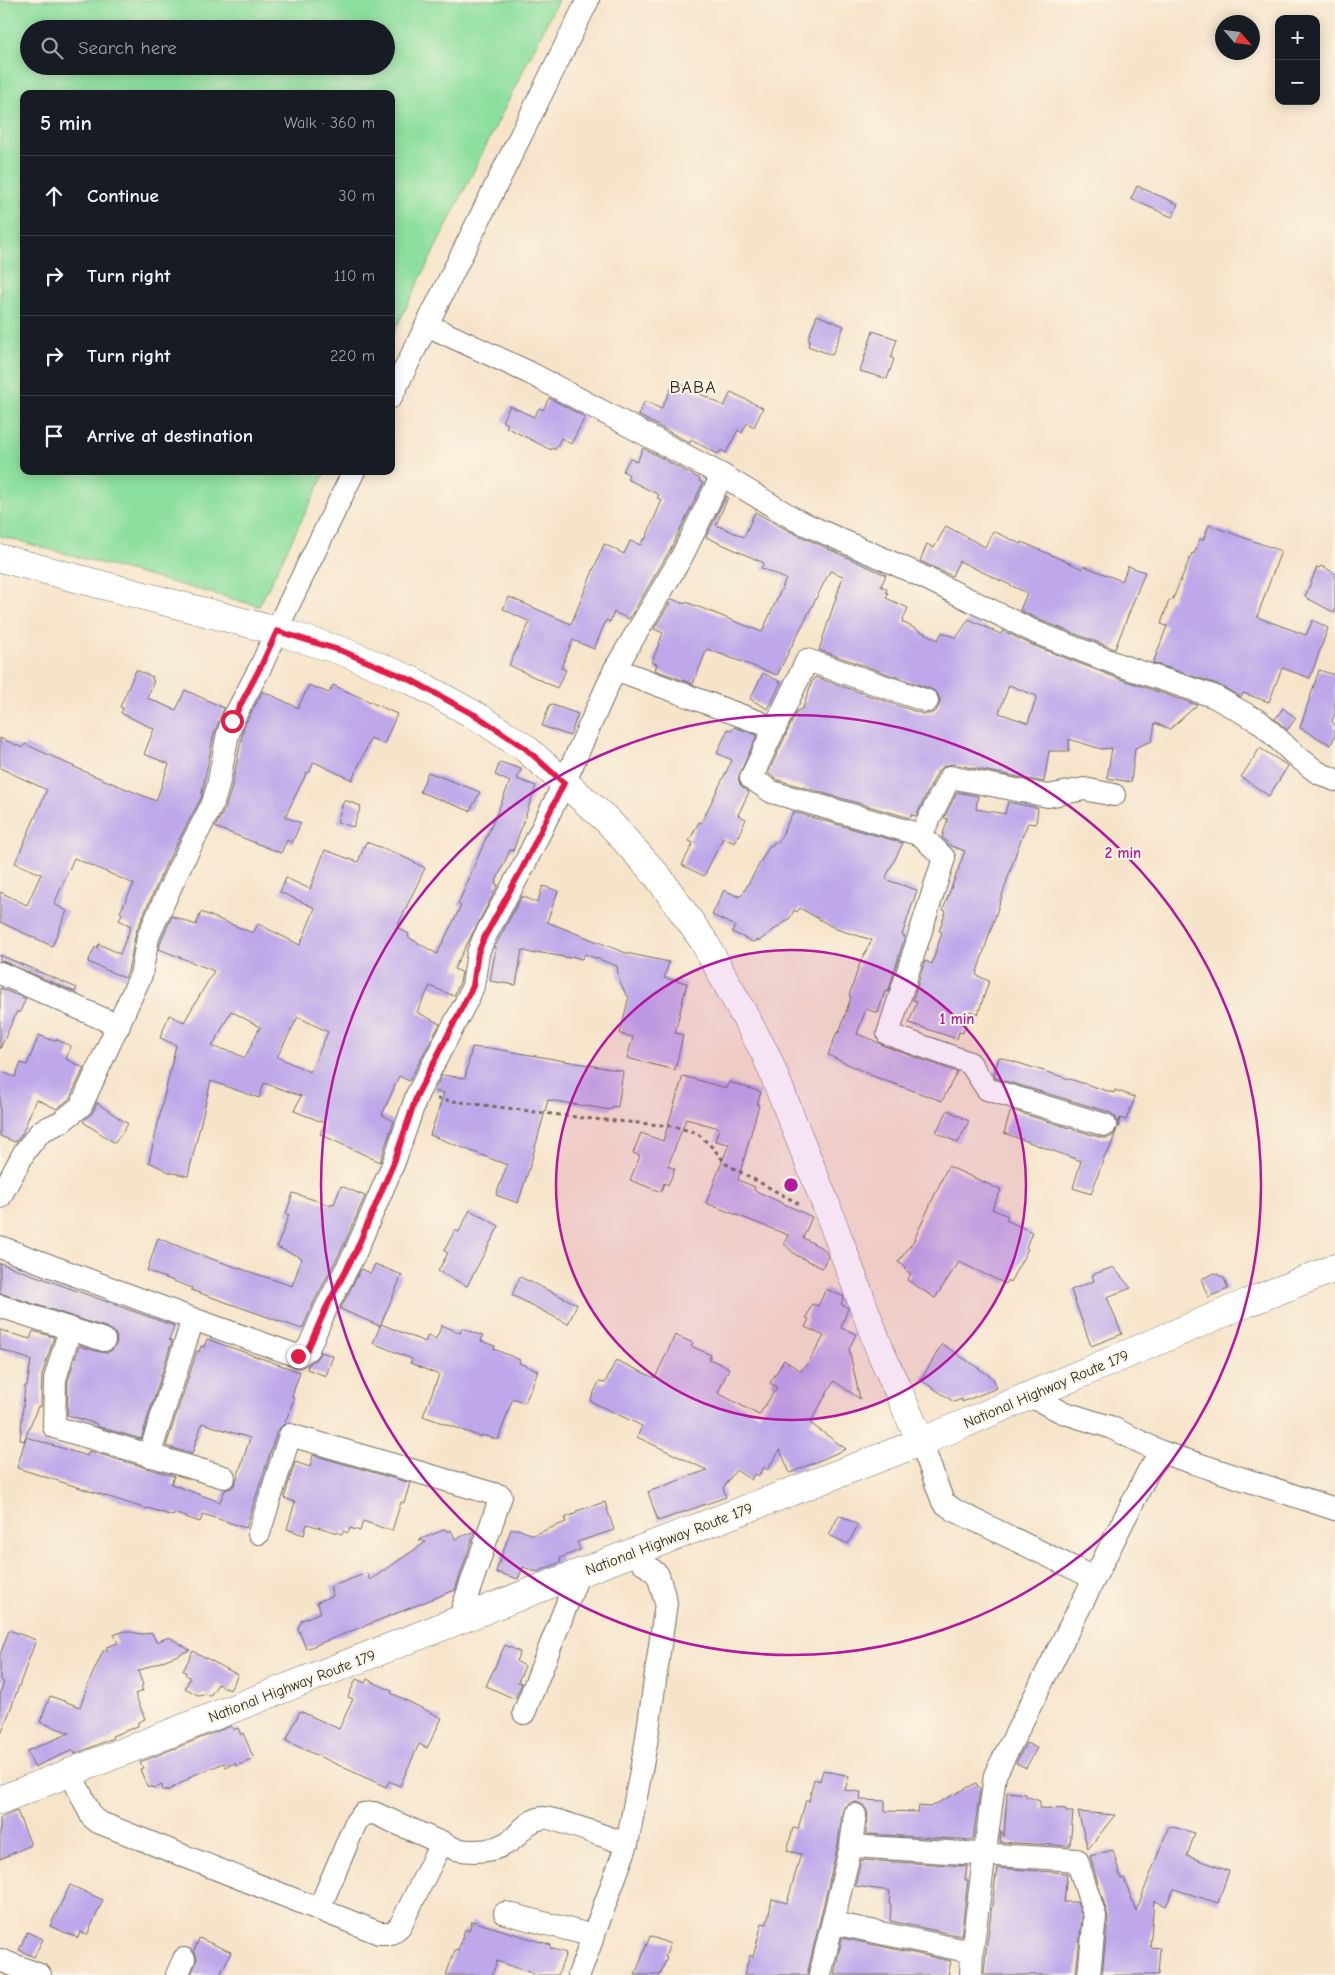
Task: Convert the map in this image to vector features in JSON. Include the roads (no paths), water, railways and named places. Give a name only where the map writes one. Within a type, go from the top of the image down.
[{"type":"main road","points":[[0,558],[277,631],[342,651],[411,680],[480,718],[525,748],[608,821],[652,871],[703,940],[766,1055],[826,1205],[881,1353],[921,1442]]},
{"type":"main road","name":"National Highway Route 179","points":[[0,1800],[579,1573],[921,1442],[1247,1303],[1335,1268]]},
{"type":"street","points":[[395,389],[588,0]]},
{"type":"street","points":[[427,325],[530,373],[722,475],[796,520],[913,572],[1037,633],[1122,666],[1213,696],[1260,722],[1316,772],[1335,780]]},
{"type":"street","points":[[0,1197],[25,1151],[41,1131],[60,1122],[81,1106],[141,975],[148,937],[178,870],[213,803],[232,721],[262,664],[284,614],[352,475]]},
{"type":"street","points":[[0,1246],[193,1319],[298,1356],[308,1349],[326,1308],[355,1253],[394,1162],[417,1095],[468,998],[473,986],[478,953],[484,938],[523,867],[564,783],[615,670],[682,556],[722,475]]},
{"type":"street","points":[[927,701],[807,660],[751,778],[772,792],[921,834],[944,858],[888,1034],[970,1063],[987,1089],[1105,1125]]},
{"type":"street","points":[[615,670],[774,728]]},
{"type":"street","points":[[921,834],[950,776],[1048,796],[1084,789],[1114,795]]},
{"type":"street","points":[[0,973],[119,1026]]},
{"type":"street","points":[[0,1306],[104,1340]]},
{"type":"street","points":[[149,1456],[193,1319]]},
{"type":"street","points":[[70,1329],[55,1379],[54,1427],[224,1477]]},
{"type":"street","points":[[1030,1396],[1062,1412],[1110,1428],[1161,1452],[1335,1509]]},
{"type":"street","points":[[259,1533],[290,1435],[501,1496],[458,1622]]},
{"type":"street","points":[[921,1442],[944,1502],[949,1506],[1094,1578]]},
{"type":"street","points":[[971,1975],[972,1952],[995,1775],[1148,1472],[1161,1452]]},
{"type":"street","points":[[579,1975],[627,1844],[646,1744],[666,1603],[658,1575],[632,1553]]},
{"type":"street","points":[[524,1713],[579,1573]]},
{"type":"street","points":[[70,1772],[92,1817],[98,1822],[380,1933],[392,1933],[400,1926],[442,1842]]},
{"type":"street","points":[[319,1909],[356,1822],[363,1814],[374,1813],[454,1849],[467,1851],[491,1849],[500,1846],[514,1838],[528,1823],[544,1817],[627,1844]]},
{"type":"street","points":[[820,1975],[851,1846],[855,1815]]},
{"type":"street","points":[[851,1846],[1077,1860],[1095,1916],[1089,1975]]},
{"type":"street","points":[[505,1913],[594,1936]]},
{"type":"street","points":[[833,1923],[972,1952]]},
{"type":"street","points":[[0,1960],[40,1975]]},
{"type":"district","name":"BABA","points":[[693,387]]}]
